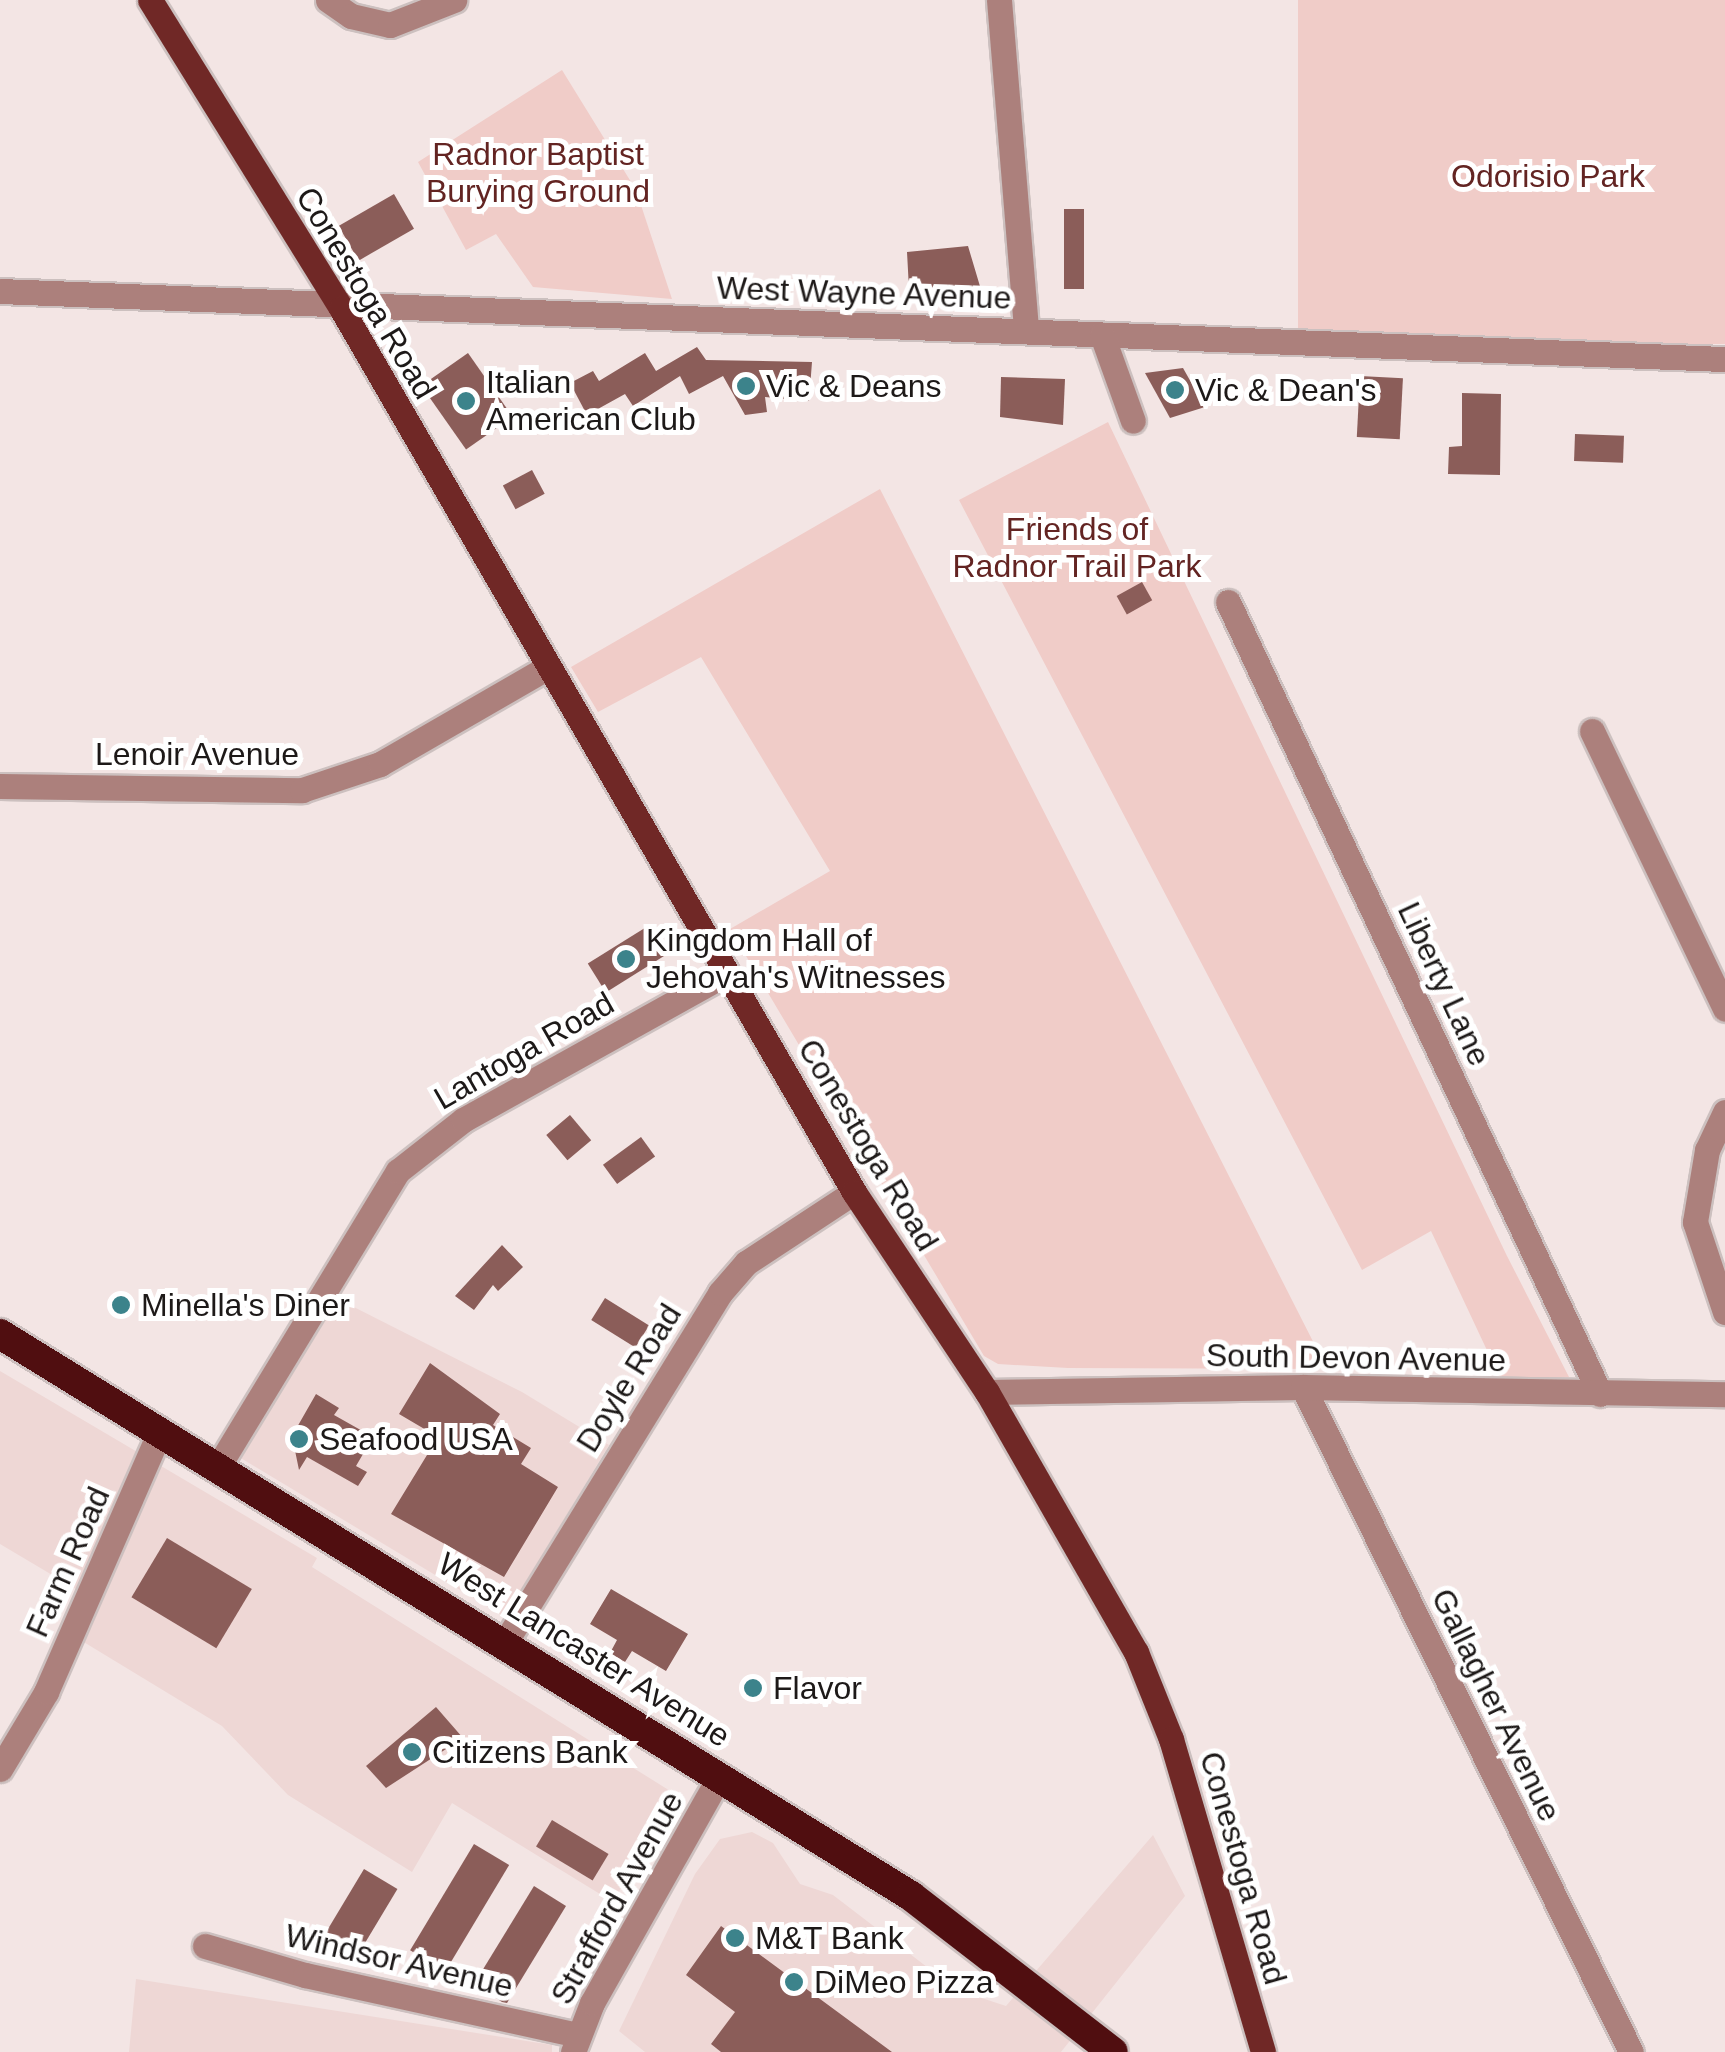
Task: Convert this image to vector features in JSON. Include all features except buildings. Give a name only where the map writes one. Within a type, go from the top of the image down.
[{"type":"highway","name":"West Lancaster Avenue","points":[[0,1334],[506,1641],[911,1896],[1113,2052]]},
{"type":"main road","name":"Conestoga Road","points":[[150,0],[341,308],[546,668],[854,1192],[987,1392],[1136,1652],[1157,1700],[1263,2052]]},
{"type":"street","points":[[328,0],[351,16],[390,26],[454,0]]},
{"type":"street","points":[[999,0],[1026,331]]},
{"type":"street","name":"West Wayne Avenue","points":[[0,291],[341,308],[1725,359]]},
{"type":"street","points":[[1102,334],[1133,420]]},
{"type":"street","name":"Liberty Lane","points":[[1228,602],[1600,1394]]},
{"type":"street","name":"Lenoir Avenue","points":[[0,786],[302,790],[380,764],[546,668]]},
{"type":"street","points":[[1592,731],[1725,1008]]},
{"type":"street","name":"Lantoga Road","points":[[219,1465],[398,1171],[463,1120],[727,973]]},
{"type":"street","points":[[1725,1112],[1707,1150],[1695,1222],[1725,1312]]},
{"type":"street","name":"Doyle Road","points":[[506,1641],[720,1293],[746,1263],[854,1192]]},
{"type":"street","name":"South Devon Avenue","points":[[987,1392],[1303,1387],[1725,1394]]},
{"type":"street","name":"Gallagher Avenue","points":[[1303,1387],[1631,2052]]},
{"type":"street","name":"Farm Road","points":[[0,1769],[46,1692],[160,1431]]},
{"type":"street","name":"Strafford Avenue","points":[[576,2044],[720,1776]]},
{"type":"street","name":"Windsor Avenue","points":[[205,1946],[305,1976],[576,2044]]},
{"type":"shaded area","points":[[334,1297],[522,1392],[609,1445],[505,1617],[239,1457]]},
{"type":"shaded area","points":[[0,1371],[317,1558],[312,1567],[675,1794],[613,1902],[452,1803],[412,1872],[288,1795],[222,1726],[82,1641],[96,1601],[0,1544]]},
{"type":"shaded area","points":[[752,1832],[773,1843],[800,1884],[833,1895],[957,1990],[1006,2006],[1153,1835],[1185,1896],[1061,2052],[645,2052],[619,2031],[695,1874],[720,1839]]},
{"type":"shaded area","points":[[136,1979],[552,2045],[552,2052],[129,2052]]},
{"type":"green space","name":"Odorisio Park","points":[[1298,0],[1725,0],[1725,344],[1298,344]]},
{"type":"green space","name":"Radnor Baptist Burying Ground","points":[[562,70],[636,190],[672,299],[533,287],[496,234],[466,250],[418,162]]},
{"type":"green space","name":"Friends of Radnor Trail Park","points":[[1108,422],[1507,1256],[1569,1377],[1500,1378],[1431,1231],[1362,1270],[959,500]]},
{"type":"green space","points":[[880,489],[1327,1369],[1068,1368],[998,1364],[984,1356],[730,929],[830,871],[701,657],[598,712],[571,667]]},
{"type":"place","name":"Vic & Deans","points":[[746,386]]},
{"type":"place","name":"Vic & Dean's","points":[[1175,390]]},
{"type":"place","name":"Italian American Club","points":[[466,401]]},
{"type":"place","name":"Kingdom Hall of Jehovah's Witnesses","points":[[626,959]]},
{"type":"place","name":"Minella's Diner","points":[[121,1305]]},
{"type":"place","name":"Seafood USA","points":[[299,1439]]},
{"type":"place","name":"Flavor","points":[[753,1688]]},
{"type":"place","name":"Citizens Bank","points":[[412,1752]]},
{"type":"place","name":"M&T Bank","points":[[735,1938]]},
{"type":"place","name":"DiMeo Pizza","points":[[794,1982]]}]
